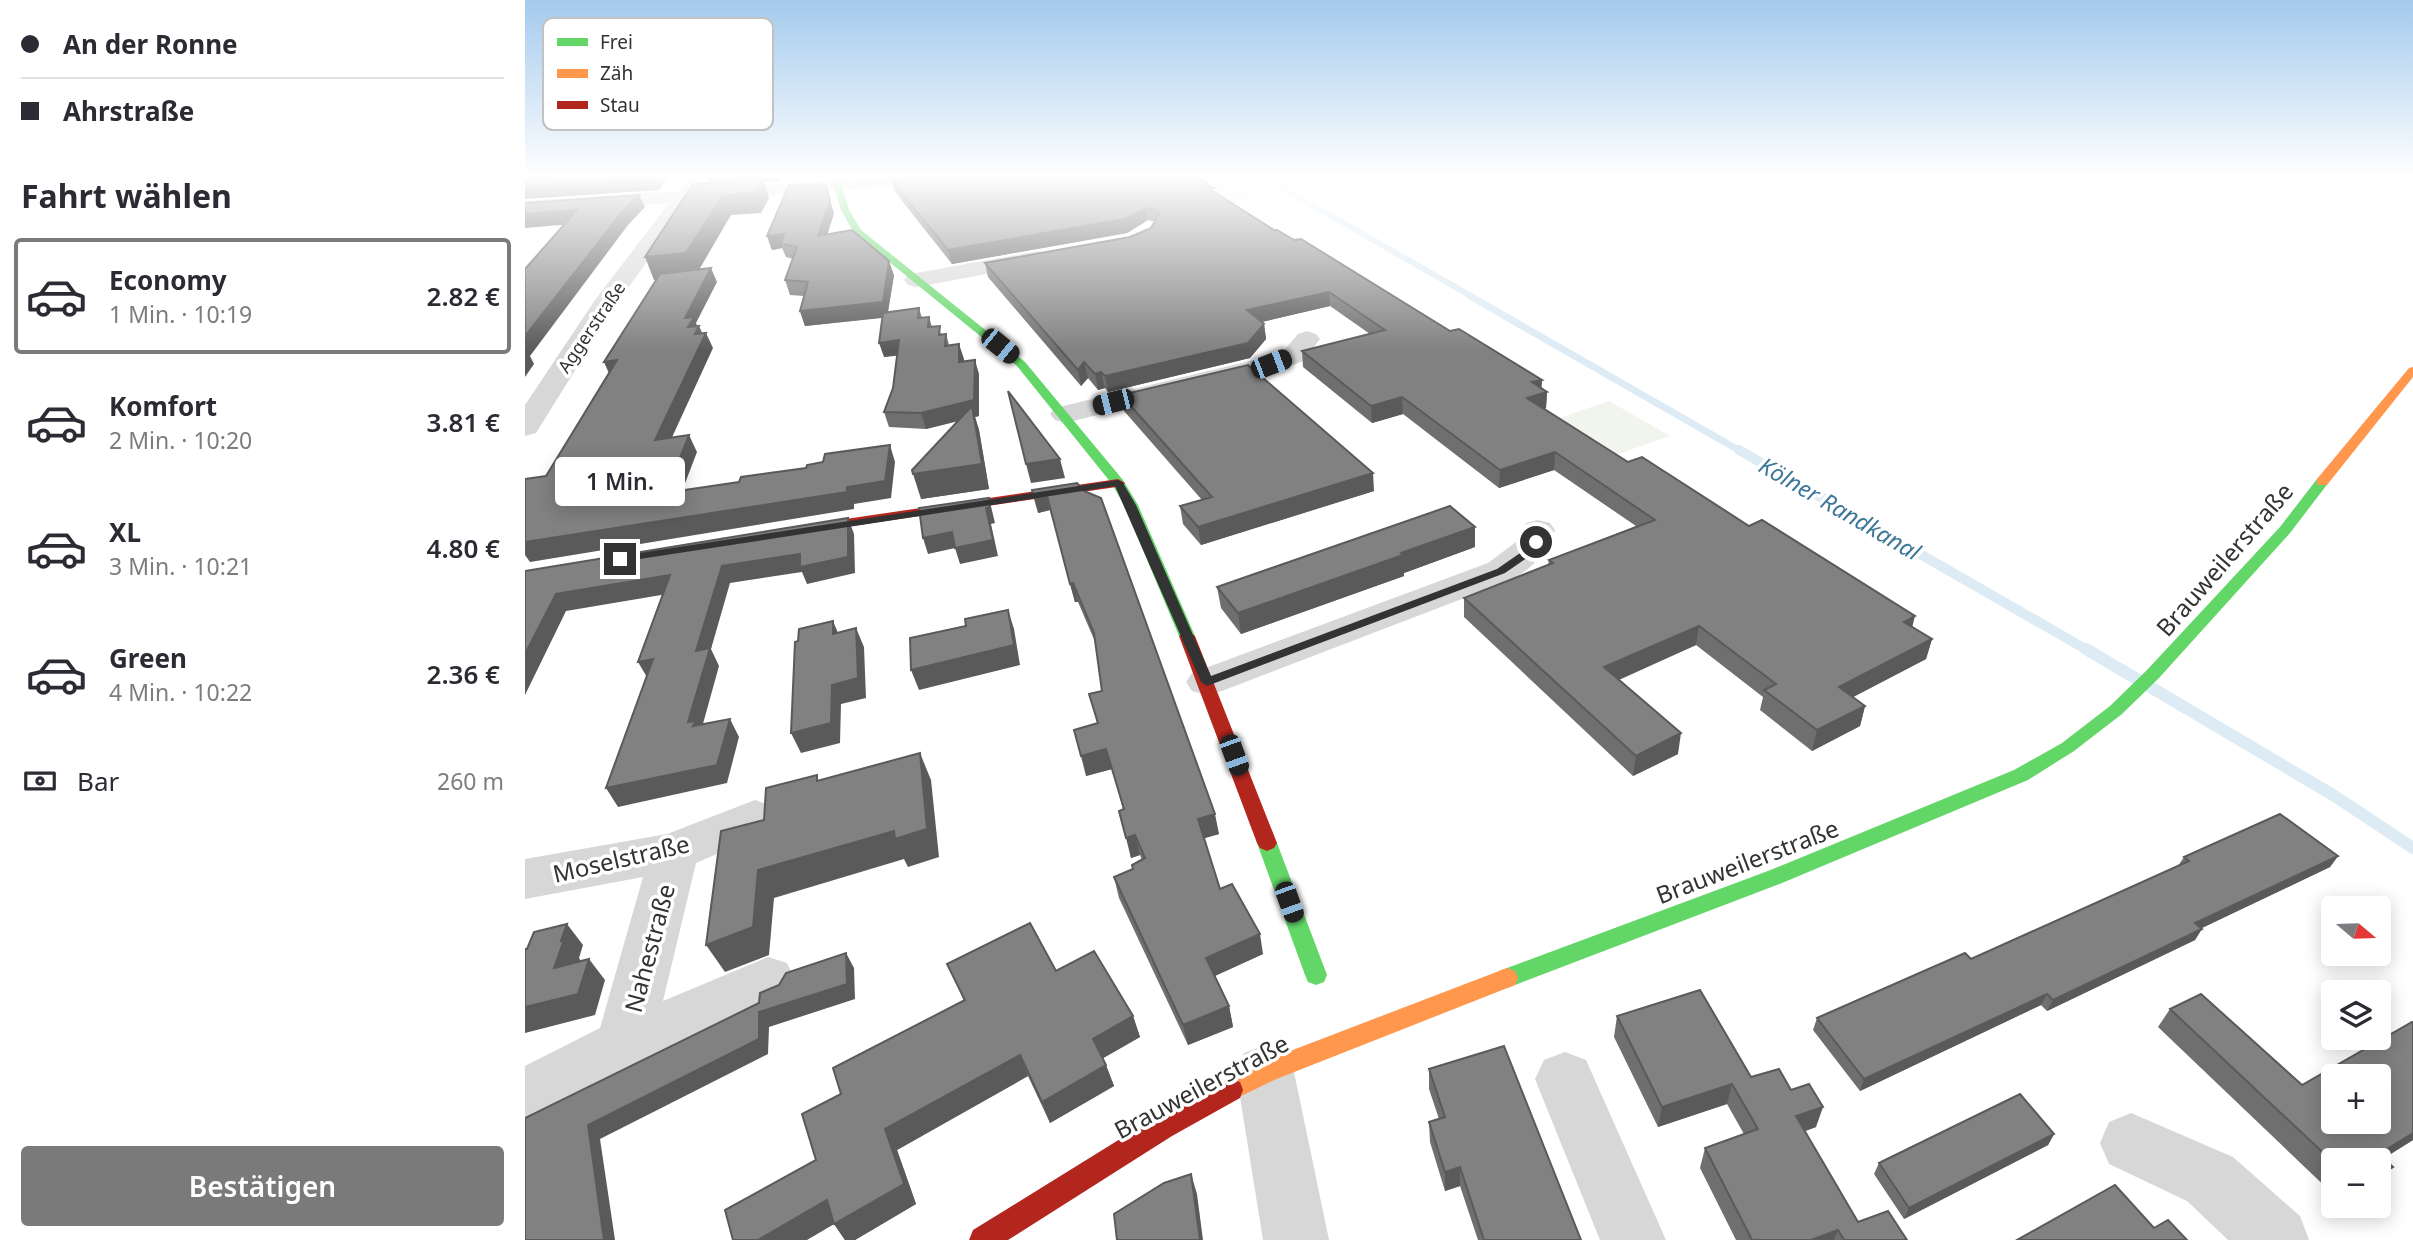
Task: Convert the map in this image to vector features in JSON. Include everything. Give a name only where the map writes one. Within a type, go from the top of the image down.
[{"type":"street","name":"Aggerstraße","points":[[525,427],[604,305],[656,235]]},
{"type":"street","points":[[861,235],[1021,364],[1065,414],[1118,483],[1131,505],[1207,682],[1316,975]]},
{"type":"street","points":[[916,280],[1057,255]]},
{"type":"street","points":[[1065,414],[1271,364],[1294,355],[1307,339]]},
{"type":"street","name":"Brauweilerstraße","points":[[983,1240],[1163,1127],[1265,1072],[1775,877],[2021,775],[2068,747],[2116,710],[2153,674],[2285,530],[2299,509],[2413,370]]},
{"type":"street","points":[[778,533],[1118,483]]},
{"type":"street","points":[[1207,682],[1501,571],[1527,553],[1536,542],[1538,530]]},
{"type":"street","name":"Moselstraße","points":[[525,879],[674,852],[755,818]]},
{"type":"street","name":"Nahestraße","points":[[624,1045],[674,852]]},
{"type":"street","name":"Nahestraße","points":[[525,1096],[624,1045],[768,980]]},
{"type":"street","points":[[1265,1072],[1296,1240]]},
{"type":"street","points":[[1565,1079],[1633,1240]]},
{"type":"street","points":[[2131,1143],[2210,1179],[2276,1240]]},
{"type":"shaded area","points":[[1609,401],[1670,436],[1610,457],[1550,421]]},
{"type":"building","points":[[555,235],[604,235],[525,336],[525,269]]},
{"type":"building","points":[[660,235],[698,235],[686,253],[645,257]]},
{"type":"building","points":[[784,235],[858,235],[889,261],[883,302],[800,311],[808,282],[785,280],[797,247],[781,244]]},
{"type":"building","points":[[936,235],[1034,235],[948,250]]},
{"type":"building","points":[[1285,235],[1294,240],[1301,239],[1450,331],[1459,329],[1542,380],[1532,382],[1547,392],[1527,398],[1628,462],[1642,457],[1749,526],[1762,520],[1915,616],[1904,622],[1932,639],[1839,687],[1865,706],[1817,730],[1764,690],[1776,684],[1699,626],[1604,667],[1681,733],[1636,756],[1464,598],[1553,563],[1549,560],[1655,520],[1555,452],[1500,470],[1402,397],[1371,406],[1302,351],[1385,330],[1329,292],[1247,310],[1264,324],[1248,343],[1105,376],[1101,372],[1095,374],[1084,362],[1078,370],[985,263],[1130,237]]},
{"type":"building","points":[[711,268],[685,318],[694,317],[688,327],[699,326],[695,334],[706,333],[655,440],[689,435],[668,488],[674,487],[671,492],[739,482],[741,477],[806,468],[807,465],[823,462],[825,454],[890,445],[885,481],[847,487],[847,492],[525,542],[525,479],[546,476],[617,360],[604,362],[660,274]]},
{"type":"building","points":[[919,308],[918,318],[929,317],[928,327],[940,326],[939,335],[946,334],[945,346],[959,344],[959,362],[975,360],[974,400],[921,413],[884,412],[893,388],[899,340],[879,343],[883,313]]},
{"type":"building","points":[[1248,365],[1373,473],[1198,527],[1180,506],[1212,497],[1121,395]]},
{"type":"building","points":[[1008,391],[1060,459],[1026,464]]},
{"type":"building","points":[[972,406],[982,464],[913,474],[912,470]]},
{"type":"building","points":[[1077,483],[1084,491],[1101,498],[1215,814],[1198,819],[1220,889],[1232,884],[1260,934],[1206,958],[1229,1006],[1183,1025],[1114,877],[1133,869],[1132,865],[1145,858],[1135,835],[1126,838],[1119,811],[1124,809],[1106,749],[1081,756],[1074,730],[1098,723],[1089,694],[1102,691],[1094,633],[1073,583],[1070,584],[1046,492],[1033,495],[1032,490]]},
{"type":"building","points":[[989,498],[990,507],[986,508],[993,540],[955,548],[952,532],[923,538],[919,508]]},
{"type":"building","points":[[1450,506],[1475,527],[1238,613],[1217,587]]},
{"type":"building","points":[[848,518],[848,557],[800,567],[800,554],[722,566],[696,651],[710,648],[688,722],[696,721],[693,726],[730,719],[717,765],[606,788],[653,659],[638,662],[670,575],[556,594],[525,654],[525,571]]},
{"type":"building","points":[[1008,610],[1014,645],[911,670],[910,638],[966,626],[965,619]]},
{"type":"building","points":[[833,621],[833,634],[856,628],[858,678],[832,685],[831,723],[791,733],[795,642],[798,641],[799,629]]},
{"type":"building","points":[[920,753],[927,829],[895,839],[894,831],[758,870],[753,927],[706,945],[721,831],[764,820],[766,788],[817,775],[817,781]]},
{"type":"building","points":[[2280,814],[2338,856],[2195,923],[2202,929],[2053,1000],[2047,994],[1864,1079],[1817,1018],[1965,953],[1971,959],[2189,861],[2184,857]]},
{"type":"building","points":[[1030,923],[1056,971],[1094,951],[1133,1016],[1093,1039],[1106,1065],[1042,1102],[1020,1055],[885,1129],[904,1184],[834,1224],[827,1200],[758,1240],[733,1240],[725,1210],[816,1160],[802,1114],[841,1094],[833,1068],[965,1000],[947,964]]},
{"type":"building","points":[[567,924],[554,968],[589,959],[578,994],[525,1007],[525,949],[534,932]]},
{"type":"building","points":[[846,953],[847,984],[759,1012],[759,1039],[588,1125],[604,1240],[525,1240],[525,1118],[759,1003],[760,993],[779,985],[786,973]]},
{"type":"building","points":[[1700,990],[1751,1077],[1779,1069],[1791,1090],[1809,1084],[1823,1107],[1796,1116],[1858,1222],[1888,1211],[1907,1240],[1844,1240],[1838,1230],[1811,1240],[1752,1240],[1705,1148],[1758,1129],[1732,1084],[1662,1107],[1617,1016]]},
{"type":"building","points":[[2201,994],[2302,1085],[2321,1074],[2321,1134],[2391,1134],[2391,1064],[2339,1064],[2363,1050],[2391,1050],[2391,1034],[2412,1022],[2413,1133],[2389,1148],[2321,1148],[2321,1151],[2170,1009]]},
{"type":"building","points":[[1504,1046],[1581,1240],[1484,1240],[1460,1167],[1445,1172],[1429,1122],[1445,1117],[1429,1069]]},
{"type":"building","points":[[2020,1094],[2054,1134],[1909,1208],[1879,1163]]},
{"type":"building","points":[[1191,1174],[1200,1240],[1117,1240],[1114,1214],[1164,1183]]},
{"type":"building","points":[[2115,1185],[2154,1228],[2168,1220],[2187,1240],[2017,1240]]},
{"type":"waterway","name":"Kölner Randkanal","points":[[1364,235],[1473,297]]},
{"type":"waterway","name":"Kölner Randkanal","points":[[1470,296],[1742,452]]},
{"type":"waterway","name":"Kölner Randkanal","points":[[1739,450],[2089,651]]},
{"type":"waterway","name":"Kölner Randkanal","points":[[2086,649],[2333,795],[2413,848]]},
{"type":"traffic: fast","points":[[862,235],[1021,364],[1118,483],[1131,505],[1187,636]]},
{"type":"traffic: fast","points":[[1507,978],[1775,877],[2021,775],[2068,747],[2116,710],[2153,674],[2285,530],[2322,482]]},
{"type":"traffic: fast","points":[[1267,843],[1316,975]]},
{"type":"traffic: slow","points":[[2322,482],[2413,370]]},
{"type":"traffic: slow","points":[[1231,1090],[1265,1072],[1507,978]]},
{"type":"traffic: jam","points":[[798,530],[1118,483]]},
{"type":"traffic: jam","points":[[1187,636],[1267,843]]},
{"type":"traffic: jam","points":[[983,1240],[1163,1127],[1231,1090]]},
{"type":"route","points":[[620,559],[1118,483],[1131,505],[1207,682],[1501,571],[1527,553],[1536,542]]}]
